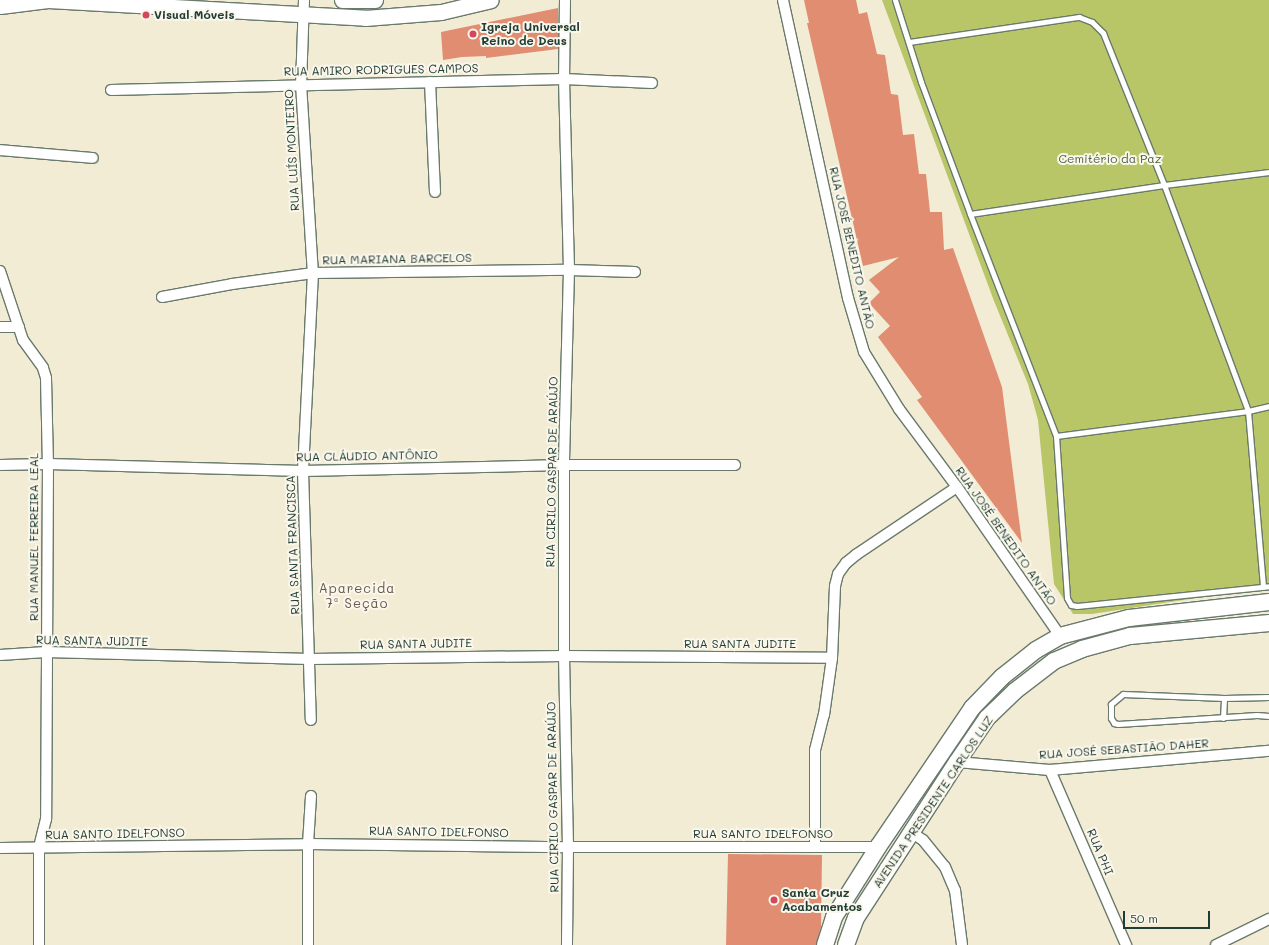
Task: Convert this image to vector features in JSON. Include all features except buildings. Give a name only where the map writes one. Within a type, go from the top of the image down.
[{"type":"main road","points":[[0,6],[48,0],[302,16],[380,17],[441,12],[491,0]]},
{"type":"main road","points":[[342,0],[375,0]]},
{"type":"main road","name":"AVENIDA PRESIDENTE CARLOS LUZ","points":[[825,945],[834,917],[878,847],[972,708],[1002,677],[1036,650],[1060,636],[1129,618],[1269,602]]},
{"type":"main road","name":"AVENIDA PRESIDENTE CARLOS LUZ","points":[[846,945],[856,918],[987,718],[1015,691],[1054,661],[1082,649],[1130,636],[1269,623]]},
{"type":"street","name":"RUA LUÍS MONTEIRO","points":[[304,0],[302,16],[301,84],[313,273]]},
{"type":"street","name":"RUA CIRILO GASPAR DE ARAÚJO","points":[[565,0],[564,80],[569,270],[564,465],[564,656],[568,847],[567,945]]},
{"type":"street","name":"RUA JOSÉ BENEDITO ANTÃO","points":[[784,0],[848,298],[864,352],[899,409],[957,487],[1060,636]]},
{"type":"street","name":"RUA AMIRO RODRIGUES CAMPOS","points":[[111,90],[301,84],[564,80],[652,83]]},
{"type":"street","points":[[430,82],[435,192]]},
{"type":"street","points":[[0,150],[93,158]]},
{"type":"street","name":"RUA MARIANA BARCELOS","points":[[162,297],[232,284],[313,273],[569,270],[635,272]]},
{"type":"street","name":"RUA MANUEL FERREIRA LEAL","points":[[0,271],[23,340],[43,368],[46,378],[48,464],[46,819],[39,848],[39,945]]},
{"type":"street","name":"RUA SANTA FRANCISCA","points":[[311,720],[303,471],[313,273]]},
{"type":"street","points":[[0,327],[19,327]]},
{"type":"street","name":"RUA CLÁUDIO ANTÔNIO","points":[[0,465],[48,464],[303,471],[564,465],[735,465]]},
{"type":"street","points":[[815,847],[816,750],[824,715],[832,658],[835,586],[838,574],[846,563],[957,487]]},
{"type":"street","name":"RUA SANTA JUDITE","points":[[0,655],[46,652],[310,658],[564,656],[832,658]]},
{"type":"street","name":"RUA JOSÉ SEBASTIÃO DAHER","points":[[957,762],[1050,770],[1269,751]]},
{"type":"street","name":"RUA PHI","points":[[1050,770],[1126,945]]},
{"type":"street","points":[[308,945],[308,844],[310,796]]},
{"type":"street","points":[[911,832],[923,840],[945,867],[955,890],[962,945]]},
{"type":"street","name":"RUA SANTO IDELFONSO","points":[[0,848],[308,844],[568,847],[878,847]]},
{"type":"street","points":[[1216,945],[1269,919]]},
{"type":"lane","points":[[895,0],[921,82],[970,214],[1056,436],[1067,598],[1071,605],[1077,606],[1269,586]]},
{"type":"lane","points":[[909,42],[1079,17],[1092,22],[1103,33],[1164,185],[1248,411],[1263,586]]},
{"type":"lane","points":[[970,214],[1164,185],[1269,172]]},
{"type":"lane","points":[[1056,436],[1248,411],[1269,406]]},
{"type":"lane","points":[[1269,697],[1224,698],[1123,694],[1111,704],[1111,718],[1114,723],[1118,724],[1269,716]]},
{"type":"lane","points":[[1223,718],[1224,698]]},
{"type":"green space","name":"Cemitério da Paz","points":[[882,0],[1269,0],[1269,587],[1092,614],[1073,614],[1054,584],[1038,420],[1028,384],[994,301]]},
{"type":"place","name":"Visual Móveis","points":[[146,15]]},
{"type":"place","name":"Igreja Universal Reino de Deus","points":[[473,34]]},
{"type":"place","name":"Santa Cruz Acabamentos","points":[[774,900]]},
{"type":"district","name":"Aparecida 7ª Seção","points":[[357,596]]}]
